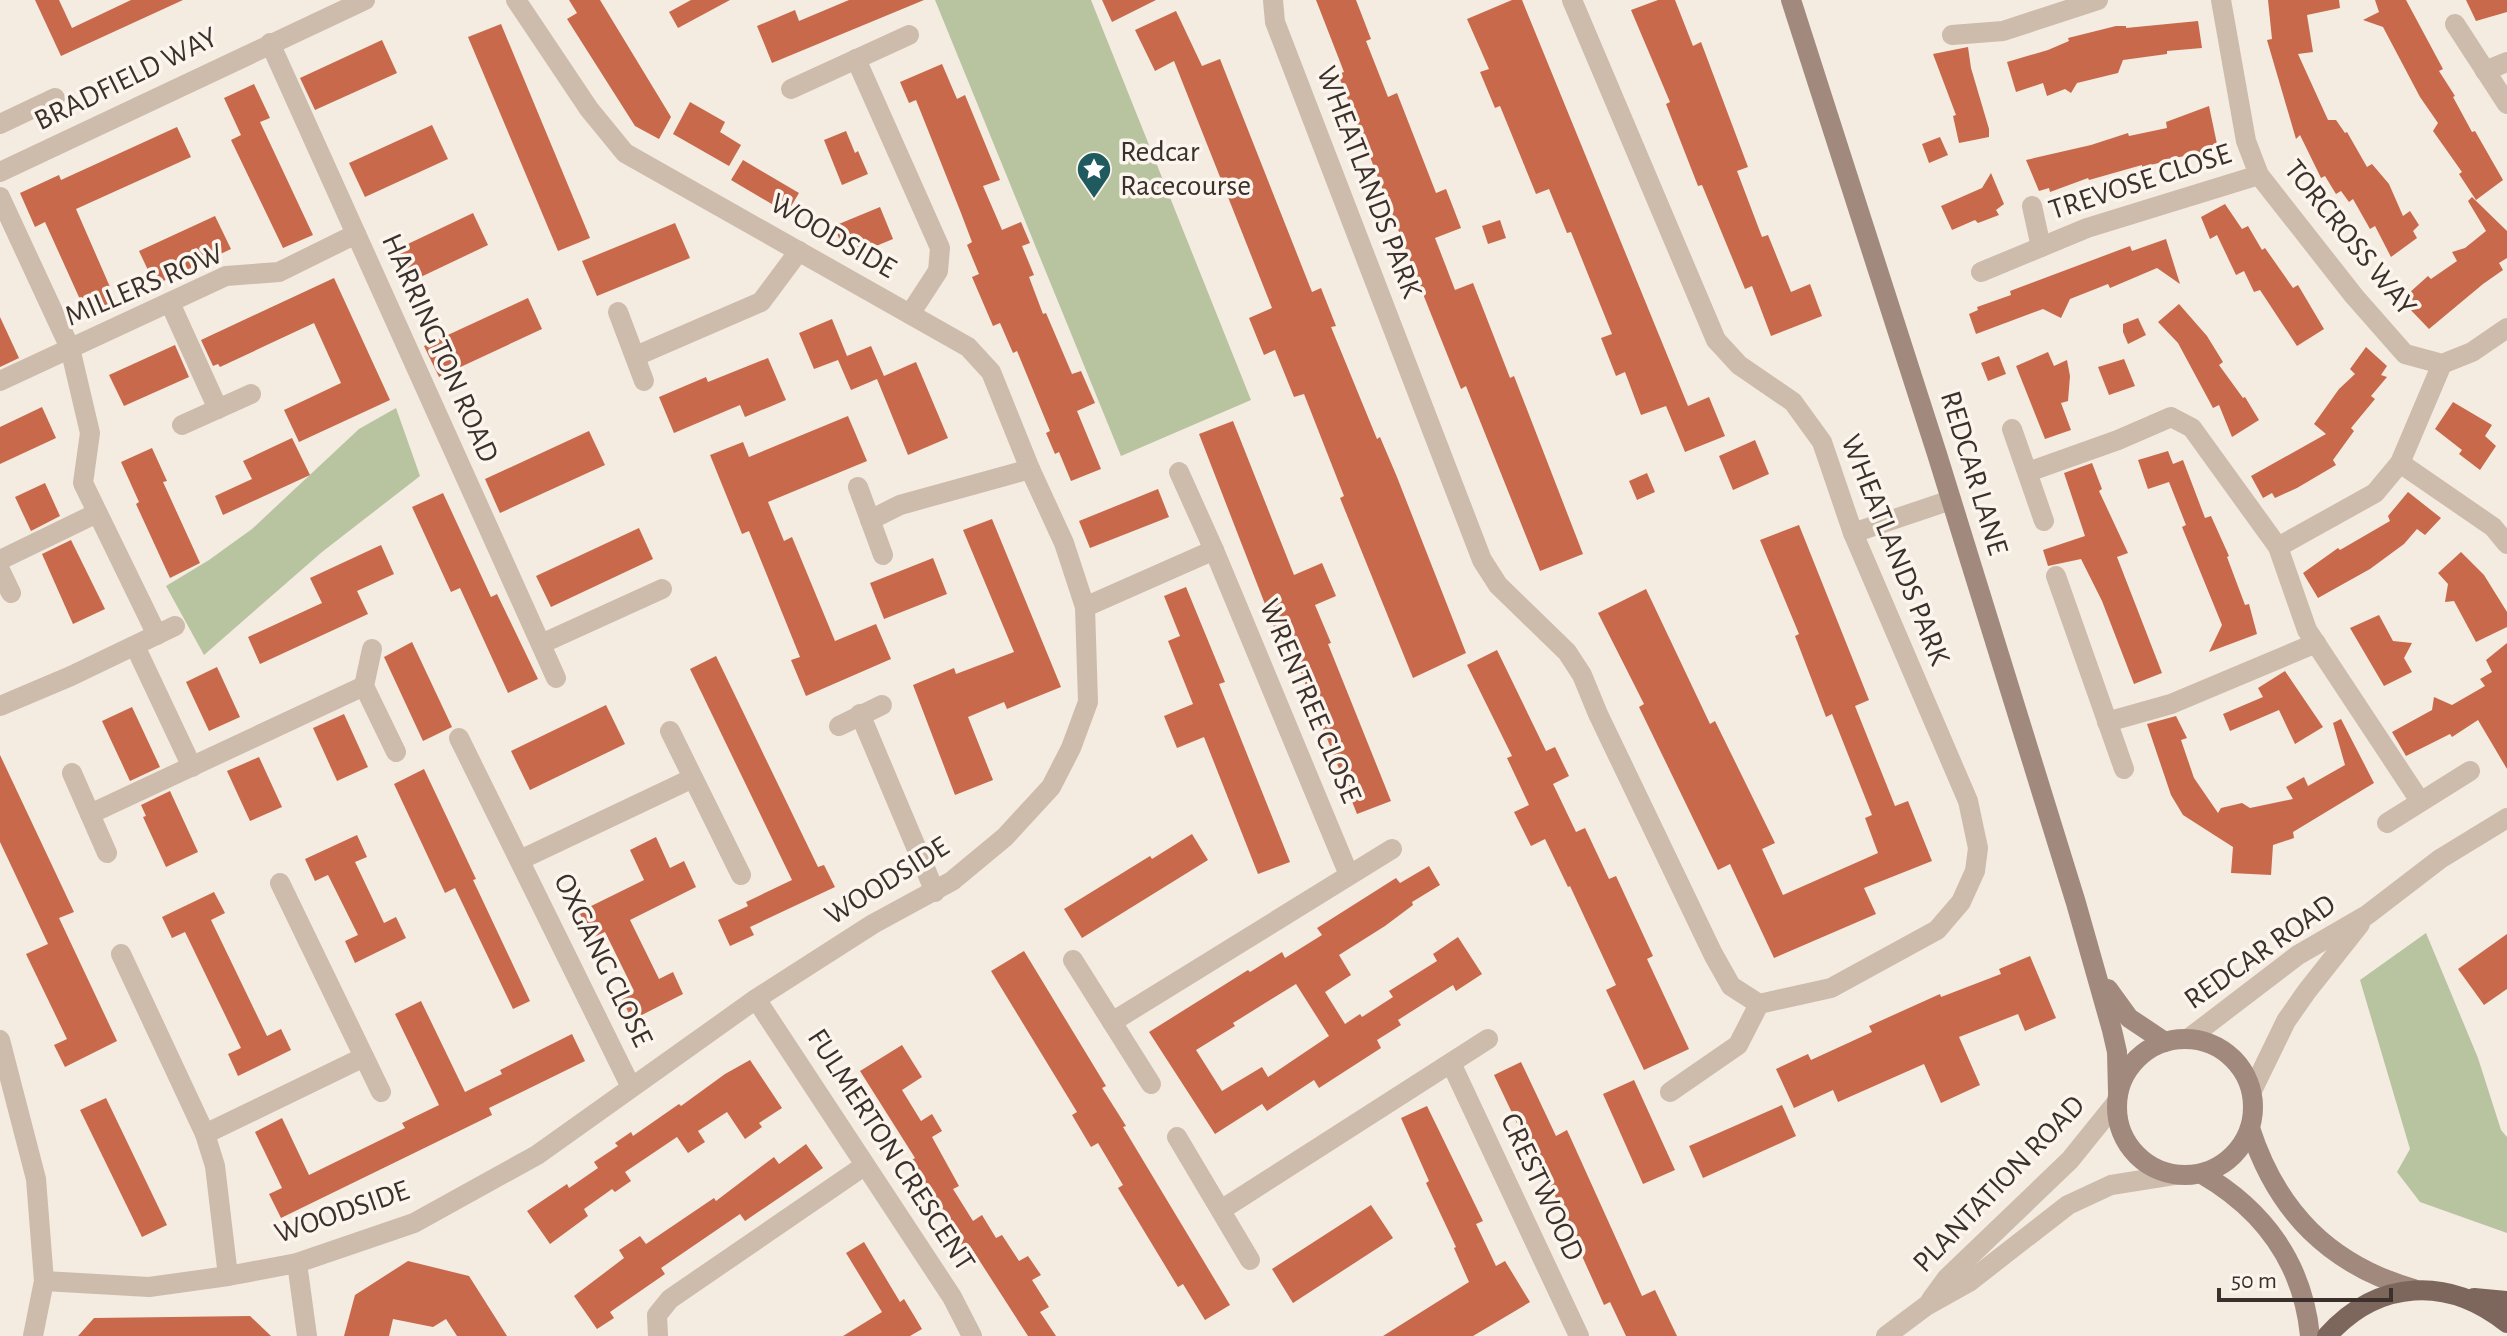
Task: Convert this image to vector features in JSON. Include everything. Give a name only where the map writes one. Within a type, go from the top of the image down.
[{"type":"main road","name":"REDCAR LANE","points":[[1791,0],[1951,500],[2094,965],[2117,1053],[2117,1098]]},
{"type":"main road","name":"REDCAR LANE","points":[[2094,965],[2117,1005],[2129,1018],[2165,1042]]},
{"type":"main road","points":[[2188,1039],[2210,1044],[2229,1055],[2243,1071],[2252,1091],[2250,1128],[2240,1149],[2223,1164],[2202,1174],[2174,1175],[2147,1165],[2127,1144],[2121,1131],[2117,1098],[2130,1066],[2140,1056],[2165,1042],[2188,1039]]},
{"type":"main road","points":[[2250,1128],[2267,1173],[2293,1213],[2309,1231],[2347,1261],[2369,1273],[2414,1289],[2507,1301]]},
{"type":"main road","points":[[2202,1174],[2241,1200],[2273,1234],[2296,1274],[2310,1336]]},
{"type":"main road","points":[[2327,1336],[2353,1312],[2382,1296],[2414,1289]]},
{"type":"main road","points":[[2466,1297],[2488,1308],[2507,1323]]},
{"type":"street","name":"BRADFIELD WAY","points":[[0,172],[365,0]]},
{"type":"street","name":"WOODSIDE","points":[[44,1281],[149,1287],[297,1263],[414,1223],[458,1200],[537,1155],[756,999],[873,924],[952,881],[1005,837],[1051,787],[1071,748],[1088,702],[1085,607],[1064,543],[991,372],[968,347],[625,153],[589,109],[516,0]]},
{"type":"street","name":"WHEATLANDS PARK","points":[[1273,0],[1275,22],[1482,560],[1498,585],[1567,652],[1582,675],[1598,714],[1731,986],[1759,1004],[1831,988],[1937,930],[1961,902],[1975,871],[1978,848],[1968,801],[1853,533],[1822,442],[1793,402],[1739,365],[1716,340],[1572,0]]},
{"type":"street","points":[[1952,35],[2003,31],[2040,9],[2098,0]]},
{"type":"street","name":"TORCROSS WAY","points":[[2221,0],[2246,141],[2259,175],[2354,296],[2405,354],[2442,364]]},
{"type":"street","points":[[2455,24],[2507,104]]},
{"type":"street","points":[[791,89],[909,35]]},
{"type":"street","name":"HARRINGTON ROAD","points":[[270,43],[556,678]]},
{"type":"street","points":[[856,59],[940,248],[938,271],[910,314]]},
{"type":"street","points":[[2485,71],[2507,62]]},
{"type":"street","points":[[0,124],[55,98]]},
{"type":"street","name":"TREVOSE CLOSE","points":[[1981,272],[2087,228],[2259,175]]},
{"type":"street","points":[[0,197],[70,348],[90,433],[83,483],[97,513],[166,631],[0,706]]},
{"type":"street","name":"TREVOSE CLOSE","points":[[2032,206],[2041,247]]},
{"type":"street","name":"MILLERS ROW","points":[[0,381],[226,276],[279,272],[356,234]]},
{"type":"street","points":[[636,356],[761,302],[799,251]]},
{"type":"street","points":[[170,303],[218,409]]},
{"type":"street","points":[[618,312],[644,381]]},
{"type":"street","points":[[2278,547],[2375,493],[2400,463],[2442,364],[2472,352],[2507,328]]},
{"type":"street","points":[[182,425],[251,394]]},
{"type":"street","points":[[2028,472],[2118,440],[2171,417],[2192,428],[2278,547],[2307,630],[2420,801]]},
{"type":"street","points":[[2012,429],[2044,521]]},
{"type":"street","points":[[2400,463],[2493,527],[2507,544]]},
{"type":"street","points":[[870,520],[900,505],[1030,469]]},
{"type":"street","name":"WRENTREE CLOSE","points":[[1179,472],[1349,875]]},
{"type":"street","points":[[858,487],[883,555]]},
{"type":"street","points":[[1853,533],[1951,500]]},
{"type":"street","points":[[0,560],[97,513]]},
{"type":"street","points":[[1085,607],[1214,550]]},
{"type":"street","points":[[0,570],[11,593]]},
{"type":"street","points":[[2056,576],[2124,769]]},
{"type":"street","points":[[541,644],[662,589]]},
{"type":"street","points":[[2107,722],[2171,704],[2316,643]]},
{"type":"street","points":[[135,646],[192,767]]},
{"type":"street","points":[[372,649],[364,686],[396,752]]},
{"type":"street","points":[[90,814],[364,686]]},
{"type":"street","points":[[839,726],[882,705]]},
{"type":"street","points":[[860,714],[935,892]]},
{"type":"street","points":[[670,731],[741,875]]},
{"type":"street","name":"OXGANG CLOSE","points":[[459,738],[631,1087]]},
{"type":"street","points":[[2387,823],[2470,771]]},
{"type":"street","points":[[72,773],[107,853]]},
{"type":"street","name":"OXGANG CLOSE","points":[[520,860],[693,778]]},
{"type":"street","name":"REDCAR ROAD","points":[[2188,1039],[2298,955],[2367,915],[2440,859],[2507,818]]},
{"type":"street","points":[[1112,1022],[1392,849]]},
{"type":"street","points":[[280,883],[381,1092]]},
{"type":"street","name":"REDCAR ROAD","points":[[2252,1091],[2286,1021],[2367,915]]},
{"type":"street","points":[[121,954],[205,1134],[215,1166],[228,1276]]},
{"type":"street","points":[[1073,960],[1151,1084]]},
{"type":"street","name":"FULMERTON CRESCENT","points":[[756,999],[952,1297],[972,1336]]},
{"type":"street","points":[[1670,1092],[1738,1045],[1759,1004]]},
{"type":"street","points":[[1221,1210],[1488,1039]]},
{"type":"street","points":[[0,1040],[6,1086],[36,1179],[44,1281],[33,1336]]},
{"type":"street","points":[[205,1134],[364,1057]]},
{"type":"street","name":"CRESTWOOD","points":[[1451,1063],[1579,1336]]},
{"type":"street","name":"PLANTATION ROAD","points":[[1926,1306],[1947,1278],[2070,1160],[2117,1098]]},
{"type":"street","points":[[1177,1137],[1250,1260]]},
{"type":"street","points":[[658,1336],[657,1315],[670,1299],[864,1166]]},
{"type":"street","name":"PLANTATION ROAD","points":[[1886,1336],[1926,1306],[1969,1282],[2068,1205],[2111,1185],[2174,1175]]},
{"type":"street","points":[[297,1263],[307,1336]]},
{"type":"green space","name":"Redcar Racecourse","points":[[935,0],[1091,0],[1251,400],[1121,456]]},
{"type":"green space","points":[[396,408],[420,476],[322,552],[204,655],[166,586],[252,529],[359,429]]},
{"type":"green space","points":[[2426,933],[2478,1058],[2501,1130],[2507,1137],[2507,1233],[2420,1202],[2397,1172],[2410,1149],[2360,980]]},
{"type":"building","points":[[35,0],[59,0],[72,28],[131,0],[183,0],[61,56]]},
{"type":"building","points":[[569,0],[600,0],[671,117],[659,139],[635,126],[567,19],[577,13]]},
{"type":"building","points":[[691,0],[730,0],[678,28],[669,12]]},
{"type":"building","points":[[849,0],[924,0],[772,63],[757,26],[795,10],[799,21]]},
{"type":"building","points":[[1102,0],[1156,0],[1112,22]]},
{"type":"building","points":[[1316,0],[1356,0],[1371,39],[1366,41],[1388,97],[1397,93],[1436,193],[1446,189],[1461,228],[1435,238],[1455,290],[1473,283],[1510,378],[1514,376],[1583,554],[1540,571],[1466,386],[1461,389],[1423,294],[1338,74],[1344,72]]},
{"type":"building","points":[[1512,0],[1522,0],[1688,406],[1709,397],[1725,436],[1685,452],[1666,406],[1641,415],[1625,372],[1616,376],[1601,338],[1612,334],[1571,232],[1567,233],[1549,189],[1536,194],[1500,106],[1495,108],[1480,72],[1489,69],[1467,19]]},
{"type":"building","points":[[1658,0],[1675,0],[1693,46],[1701,42],[1748,167],[1737,171],[1762,237],[1768,235],[1791,292],[1810,284],[1822,316],[1771,336],[1752,286],[1745,289],[1702,185],[1698,186],[1666,104],[1670,102],[1631,10]]},
{"type":"building","points":[[2268,0],[2339,0],[2340,8],[2307,15],[2313,52],[2298,54],[2328,120],[2336,120],[2347,132],[2367,167],[2372,164],[2389,184],[2403,216],[2410,211],[2419,225],[2413,231],[2417,238],[2391,257],[2375,226],[2370,229],[2353,199],[2349,202],[2341,191],[2336,194],[2325,176],[2321,178],[2300,135],[2296,139],[2267,40],[2272,39]]},
{"type":"building","points":[[2375,0],[2406,0],[2443,69],[2439,71],[2453,97],[2503,180],[2476,200],[2459,174],[2462,172],[2433,131],[2438,123],[2420,97],[2383,27],[2363,20],[2379,12]]},
{"type":"building","points":[[2466,0],[2507,0],[2507,12],[2476,21]]},
{"type":"building","points":[[1176,11],[1202,66],[1220,59],[1312,292],[1321,288],[1336,326],[1331,327],[1377,439],[1380,437],[1397,477],[1466,653],[1413,678],[1340,498],[1344,496],[1304,394],[1294,397],[1275,350],[1264,355],[1249,318],[1272,308],[1174,61],[1155,71],[1135,30]]},
{"type":"building","points":[[2198,21],[2202,48],[2123,60],[2118,73],[2077,83],[2071,93],[2065,89],[2047,96],[2043,83],[2016,92],[2007,62],[2048,50],[2069,41],[2068,38],[2116,26],[2126,28]]},
{"type":"building","points":[[501,24],[590,238],[558,251],[468,37]]},
{"type":"building","points":[[382,40],[397,73],[315,110],[300,78]]},
{"type":"building","points":[[1968,47],[1989,137],[1959,143],[1953,116],[1956,115],[1933,54]]},
{"type":"building","points":[[942,64],[957,99],[965,95],[1000,180],[983,186],[1002,230],[1021,222],[1030,243],[1022,246],[1034,275],[1029,277],[1043,314],[1046,313],[1072,374],[1081,371],[1095,403],[1077,411],[1101,469],[1071,481],[1059,452],[1055,454],[1046,433],[1050,431],[1017,351],[1013,353],[1000,323],[993,326],[972,277],[979,274],[967,245],[972,242],[916,100],[909,103],[900,82]]},
{"type":"building","points":[[254,84],[270,118],[260,122],[313,235],[283,248],[231,140],[241,135],[224,98]]},
{"type":"building","points":[[690,102],[725,122],[720,132],[741,145],[729,166],[673,134]]},
{"type":"building","points":[[2209,106],[2217,144],[2207,147],[2209,152],[2088,178],[2050,192],[2049,188],[2039,191],[2026,160],[2128,133],[2129,136],[2167,128],[2166,122]]},
{"type":"building","points":[[432,125],[448,159],[365,197],[349,163]]},
{"type":"building","points":[[177,127],[191,157],[76,209],[117,303],[88,317],[45,222],[35,227],[20,193],[59,175],[61,180]]},
{"type":"building","points":[[846,131],[868,174],[842,185],[824,140]]},
{"type":"building","points":[[1940,137],[1948,155],[1929,163],[1922,144]]},
{"type":"building","points":[[743,160],[799,193],[787,213],[731,180]]},
{"type":"building","points":[[1991,173],[2004,204],[1996,210],[1999,215],[1978,223],[1975,220],[1952,230],[1941,206],[1982,188]]},
{"type":"building","points":[[2472,197],[2507,231],[2507,258],[2499,263],[2503,270],[2429,329],[2406,305],[2413,301],[2409,293],[2428,276],[2431,279],[2457,261],[2452,252],[2465,248],[2486,231],[2468,201]]},
{"type":"building","points":[[2225,204],[2242,229],[2248,226],[2262,250],[2265,248],[2293,288],[2298,285],[2324,329],[2297,346],[2260,290],[2254,292],[2244,271],[2236,275],[2217,235],[2210,239],[2201,217]]},
{"type":"building","points":[[880,207],[893,239],[847,258],[834,226]]},
{"type":"building","points":[[473,213],[488,245],[406,284],[391,252]]},
{"type":"building","points":[[215,216],[231,249],[155,285],[139,251]]},
{"type":"building","points":[[1500,220],[1506,238],[1488,244],[1482,226]]},
{"type":"building","points":[[675,223],[690,258],[597,296],[582,261]]},
{"type":"building","points":[[2166,239],[2180,284],[2157,268],[2110,288],[2108,284],[2070,299],[2061,318],[2043,309],[1976,334],[1969,314],[1978,310],[1977,307],[2011,295],[2010,291],[2130,246],[2132,251]]},
{"type":"building","points":[[334,278],[390,400],[299,442],[284,410],[341,383],[314,323],[220,367],[218,364],[213,366],[201,340]]},
{"type":"building","points":[[528,298],[542,329],[439,377],[424,346]]},
{"type":"building","points":[[2179,304],[2207,336],[2223,362],[2219,365],[2259,420],[2232,437],[2219,405],[2213,408],[2178,343],[2158,322]]},
{"type":"building","points":[[0,317],[19,358],[0,367]]},
{"type":"building","points":[[2138,318],[2146,335],[2128,344],[2123,324]]},
{"type":"building","points":[[832,319],[847,356],[871,346],[884,376],[916,362],[948,438],[908,455],[877,379],[851,390],[838,360],[814,369],[799,333]]},
{"type":"building","points":[[175,345],[189,377],[124,406],[109,375]]},
{"type":"building","points":[[2366,347],[2387,366],[2381,375],[2387,377],[2371,396],[2375,399],[2351,428],[2354,431],[2333,460],[2336,465],[2275,498],[2272,493],[2263,498],[2251,476],[2326,434],[2314,424],[2339,389],[2355,374],[2350,369]]},
{"type":"building","points":[[2048,352],[2054,366],[2067,360],[2070,376],[2068,401],[2061,403],[2071,430],[2045,439],[2016,366]]},
{"type":"building","points":[[1999,356],[2006,374],[1988,381],[1981,363]]},
{"type":"building","points":[[768,358],[786,400],[745,417],[740,405],[674,433],[659,397],[706,377],[708,382]]},
{"type":"building","points":[[2124,359],[2135,386],[2109,395],[2098,367]]},
{"type":"building","points":[[2453,402],[2492,425],[2485,436],[2496,446],[2480,470],[2459,454],[2462,450],[2435,429]]},
{"type":"building","points":[[42,407],[56,438],[0,464],[0,427]]},
{"type":"building","points":[[848,416],[867,461],[768,502],[784,541],[792,537],[835,641],[876,624],[891,659],[806,696],[791,660],[800,657],[749,531],[742,534],[710,455],[743,442],[749,457]]},
{"type":"building","points":[[1233,421],[1294,575],[1322,563],[1336,596],[1315,605],[1391,801],[1357,814],[1295,658],[1288,661],[1275,630],[1199,434]]},
{"type":"building","points":[[589,431],[605,465],[500,513],[485,479]]},
{"type":"building","points":[[292,438],[310,475],[223,515],[215,496],[252,479],[243,461]]},
{"type":"building","points":[[1755,440],[1769,474],[1733,490],[1719,456]]},
{"type":"building","points":[[152,448],[167,481],[163,482],[200,563],[170,578],[136,504],[139,502],[121,462]]},
{"type":"building","points":[[2168,451],[2173,464],[2183,460],[2205,518],[2211,516],[2229,556],[2245,605],[2249,604],[2257,634],[2209,652],[2222,625],[2182,527],[2186,525],[2169,482],[2148,489],[2138,460]]},
{"type":"building","points":[[2092,463],[2102,489],[2099,491],[2128,553],[2117,557],[2162,673],[2134,684],[2102,601],[2081,559],[2048,566],[2043,550],[2085,536],[2064,473]]},
{"type":"building","points":[[1647,473],[1655,492],[1637,500],[1629,481]]},
{"type":"building","points":[[45,483],[60,516],[31,531],[15,497]]},
{"type":"building","points":[[1158,489],[1169,517],[1090,548],[1079,521]]},
{"type":"building","points":[[2408,492],[2441,518],[2425,535],[2417,529],[2404,544],[2370,569],[2318,598],[2303,573],[2338,548],[2340,550],[2390,521],[2388,516]]},
{"type":"building","points":[[443,493],[491,597],[497,594],[538,679],[508,693],[460,588],[451,592],[412,507]]},
{"type":"building","points":[[992,519],[1061,687],[1007,709],[1004,702],[968,717],[993,780],[955,795],[913,685],[954,668],[956,674],[1014,652],[963,530]]},
{"type":"building","points":[[1799,525],[1869,700],[1855,706],[1895,806],[1908,801],[1932,861],[1864,888],[1876,914],[1774,958],[1730,864],[1718,870],[1639,707],[1644,704],[1598,613],[1646,589],[1710,724],[1715,721],[1775,843],[1762,849],[1783,895],[1878,853],[1865,818],[1872,815],[1832,714],[1826,717],[1795,636],[1799,634],[1760,540]]},
{"type":"building","points":[[639,528],[653,559],[551,607],[536,576]]},
{"type":"building","points":[[71,540],[105,609],[73,624],[42,554]]},
{"type":"building","points":[[381,545],[394,574],[357,591],[368,614],[260,664],[248,637],[322,603],[310,578]]},
{"type":"building","points":[[2461,552],[2484,575],[2507,612],[2507,627],[2476,642],[2454,601],[2445,602],[2448,584],[2438,573]]},
{"type":"building","points":[[933,558],[947,594],[884,619],[870,583]]},
{"type":"building","points":[[1186,587],[1225,682],[1219,684],[1290,862],[1258,874],[1204,737],[1177,748],[1164,716],[1193,704],[1168,641],[1180,636],[1164,596]]},
{"type":"building","points":[[2379,615],[2393,641],[2412,643],[2404,658],[2412,672],[2384,686],[2350,628]]},
{"type":"building","points":[[412,642],[452,727],[423,741],[384,657]]},
{"type":"building","points":[[2507,643],[2507,769],[2478,720],[2452,737],[2450,734],[2406,756],[2392,732],[2432,710],[2434,697],[2452,705],[2485,686],[2480,679],[2492,672],[2486,660]]},
{"type":"building","points":[[1497,650],[1546,751],[1555,747],[1569,776],[1553,784],[1576,832],[1585,828],[1609,879],[1616,876],[1653,956],[1647,959],[1689,1049],[1644,1070],[1606,990],[1616,985],[1570,886],[1545,839],[1531,846],[1514,812],[1529,805],[1507,758],[1512,756],[1467,665]]},
{"type":"building","points":[[716,656],[818,867],[824,865],[835,887],[750,927],[754,935],[730,946],[718,920],[748,906],[746,902],[792,880],[690,669]]},
{"type":"building","points":[[217,667],[240,717],[209,731],[186,682]]},
{"type":"building","points":[[2285,671],[2323,727],[2295,744],[2279,710],[2230,731],[2223,714],[2263,697],[2258,688]]},
{"type":"building","points":[[606,705],[625,744],[530,790],[511,751]]},
{"type":"building","points":[[132,707],[160,767],[130,781],[102,721]]},
{"type":"building","points":[[344,714],[368,767],[337,781],[313,728]]},
{"type":"building","points":[[2176,716],[2187,738],[2181,740],[2194,778],[2218,813],[2221,808],[2242,803],[2250,808],[2293,799],[2286,787],[2304,777],[2308,786],[2345,765],[2333,723],[2341,719],[2374,783],[2293,832],[2294,838],[2273,845],[2271,875],[2231,873],[2233,847],[2183,815],[2171,795],[2147,724]]},
{"type":"building","points":[[0,755],[74,912],[59,918],[117,1041],[65,1067],[54,1045],[67,1039],[26,954],[48,944],[0,842]]},
{"type":"building","points":[[259,757],[282,807],[250,821],[227,771]]},
{"type":"building","points":[[424,769],[530,1001],[513,1009],[455,888],[445,893],[394,784]]},
{"type":"building","points":[[170,791],[198,852],[166,867],[143,817],[146,816],[141,805]]},
{"type":"building","points":[[1192,834],[1208,860],[1082,938],[1064,909]]},
{"type":"building","points":[[357,835],[367,857],[355,862],[384,923],[396,917],[406,938],[355,963],[345,941],[358,935],[328,875],[315,881],[305,859]]},
{"type":"building","points":[[656,837],[670,868],[684,861],[696,887],[630,920],[659,979],[673,972],[683,994],[632,1020],[621,997],[634,991],[605,932],[592,938],[579,912],[644,880],[630,850]]},
{"type":"building","points":[[1429,866],[1440,885],[1339,955],[1351,975],[1325,992],[1345,1024],[1393,997],[1389,991],[1437,961],[1433,954],[1458,937],[1482,974],[1456,991],[1453,985],[1398,1020],[1401,1025],[1377,1040],[1381,1048],[1319,1088],[1314,1080],[1267,1111],[1262,1104],[1215,1134],[1149,1032],[1248,970],[1250,972],[1282,952],[1285,958],[1322,935],[1317,928],[1396,878],[1400,883]],"holes":[[[1296,984],[1329,1036],[1268,1077],[1262,1067],[1222,1091],[1196,1050]]]},
{"type":"building","points":[[214,892],[225,913],[211,920],[267,1036],[281,1029],[291,1050],[238,1076],[228,1054],[241,1048],[185,932],[172,938],[162,917]]},
{"type":"building","points":[[2507,934],[2507,989],[2484,1005],[2458,969]]},
{"type":"building","points":[[1024,951],[1106,1086],[1102,1088],[1126,1126],[1123,1127],[1230,1305],[1205,1320],[1183,1284],[1178,1287],[1118,1188],[1123,1185],[1098,1143],[1091,1147],[1072,1115],[1077,1112],[991,971]]},
{"type":"building","points":[[2030,956],[2056,1018],[2025,1031],[2018,1014],[1959,1037],[1980,1085],[1941,1103],[1924,1064],[1838,1102],[1833,1090],[1794,1108],[1776,1069],[1808,1054],[1811,1060],[1872,1032],[1869,1026],[1940,994],[1941,997],[2001,974],[1999,969]]},
{"type":"building","points":[[421,1001],[465,1092],[502,1074],[500,1070],[572,1034],[585,1061],[489,1108],[492,1115],[281,1218],[269,1194],[282,1188],[255,1132],[282,1118],[309,1175],[405,1128],[402,1123],[439,1105],[395,1014]]},
{"type":"building","points":[[902,1045],[922,1077],[902,1090],[921,1121],[932,1114],[942,1131],[932,1137],[959,1186],[953,1189],[973,1221],[982,1215],[996,1238],[1002,1235],[1019,1261],[1028,1256],[1041,1275],[1032,1280],[1049,1307],[1040,1312],[1056,1336],[1028,1336],[970,1246],[962,1251],[907,1163],[915,1158],[860,1071]]},
{"type":"building","points":[[750,1060],[782,1108],[759,1123],[762,1127],[745,1139],[727,1112],[698,1131],[705,1142],[688,1153],[677,1137],[625,1172],[631,1181],[615,1192],[612,1189],[584,1209],[588,1216],[550,1244],[527,1211],[598,1168],[594,1162],[618,1146],[615,1143],[631,1132],[633,1136]]},
{"type":"building","points":[[1521,1062],[1556,1136],[1567,1130],[1642,1296],[1655,1290],[1677,1336],[1626,1336],[1610,1302],[1604,1305],[1529,1138],[1525,1140],[1494,1075]]},
{"type":"building","points":[[1634,1080],[1675,1170],[1643,1184],[1603,1094]]},
{"type":"building","points":[[106,1098],[167,1225],[142,1237],[80,1110]]},
{"type":"building","points":[[1782,1105],[1796,1136],[1703,1178],[1689,1146]]},
{"type":"building","points":[[1427,1106],[1483,1221],[1476,1224],[1496,1266],[1505,1261],[1530,1302],[1473,1336],[1383,1336],[1469,1282],[1401,1118]]},
{"type":"building","points":[[806,1144],[823,1168],[745,1221],[740,1214],[661,1268],[665,1274],[610,1312],[614,1318],[597,1329],[574,1296],[624,1258],[619,1250],[640,1236],[646,1244],[714,1198],[716,1201],[774,1157],[779,1164]]},
{"type":"building","points":[[1371,1205],[1393,1238],[1293,1303],[1272,1269]]},
{"type":"building","points":[[864,1242],[900,1302],[904,1299],[922,1329],[910,1336],[843,1336],[882,1312],[846,1253]]},
{"type":"building","points":[[408,1261],[469,1276],[507,1336],[457,1336],[446,1319],[433,1327],[393,1319],[389,1336],[344,1336],[355,1295]]},
{"type":"building","points":[[250,1316],[271,1336],[78,1336],[94,1318]]},
{"type":"place","name":"Redcar Racecourse","points":[[1094,200]]}]
